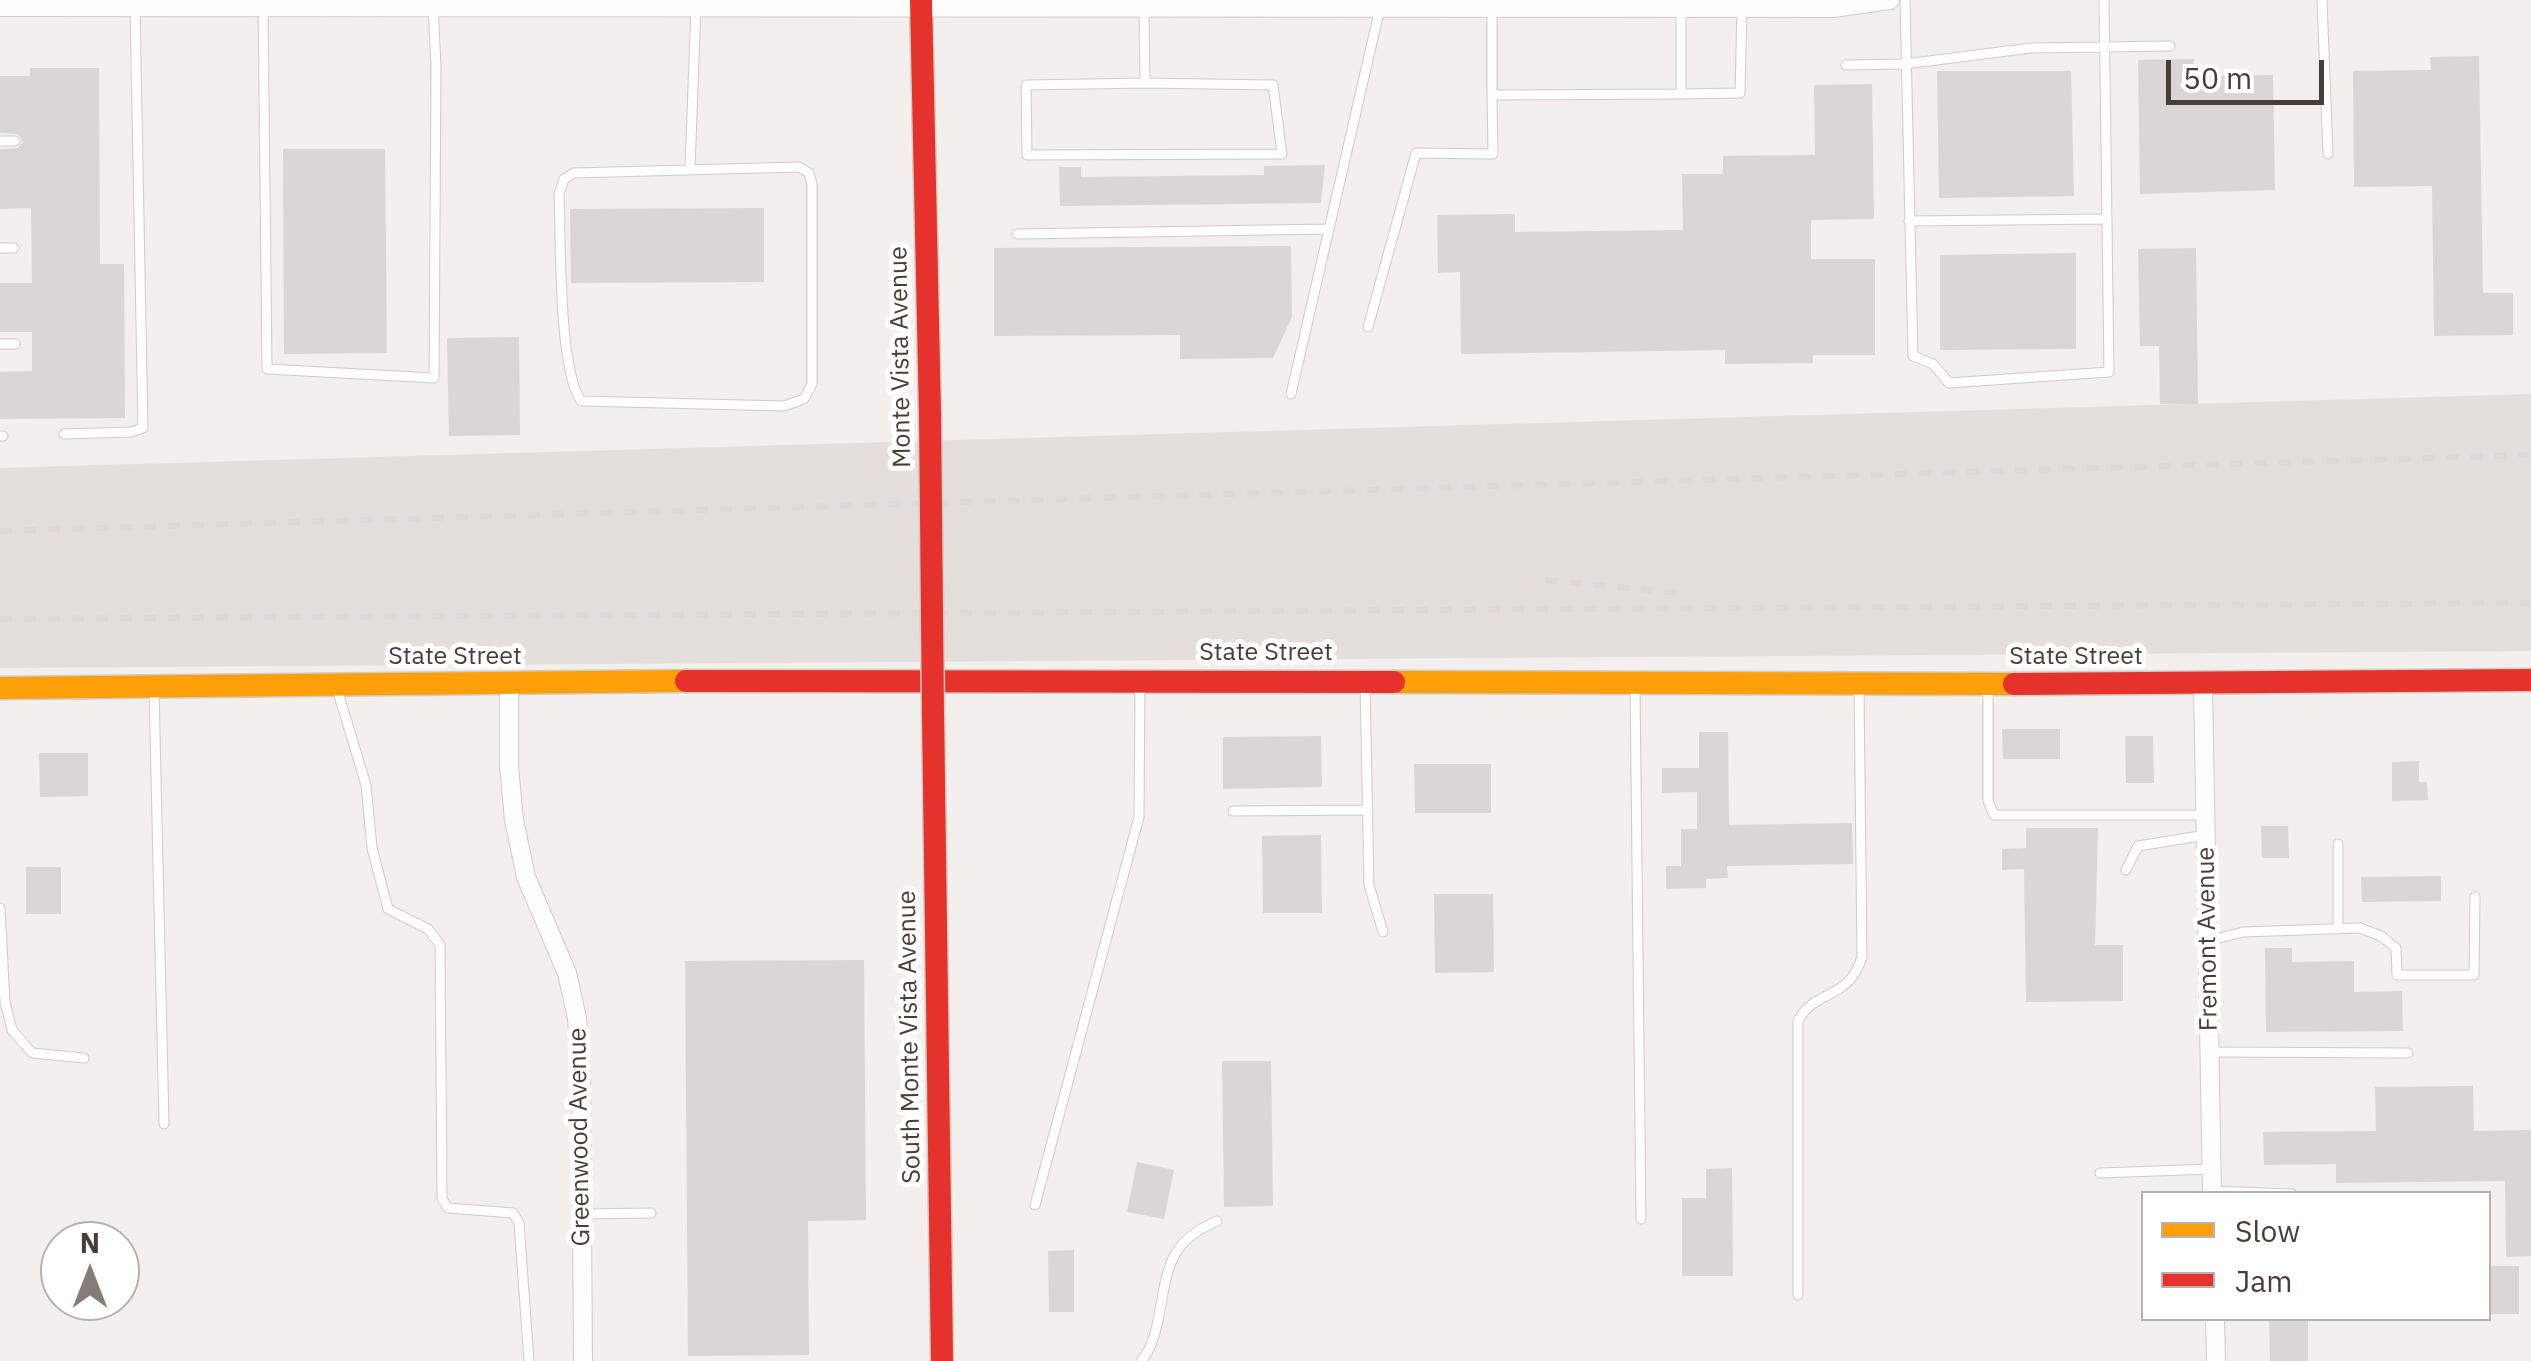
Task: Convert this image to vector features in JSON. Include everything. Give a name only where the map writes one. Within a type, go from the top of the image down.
[{"type":"street","points":[[0,7],[921,4],[1144,8],[1833,8],[1890,0]]},
{"type":"street","name":"Monte Vista Avenue","points":[[921,4],[933,713]]},
{"type":"street","name":"State Street","points":[[1,694],[154,686],[1140,680],[2203,685],[2531,680]]},
{"type":"street","name":"Greenwood Avenue","points":[[508,684],[508,766],[514,820],[526,877],[566,973],[577,1018],[584,1361]]},
{"type":"street","name":"Fremont Avenue","points":[[2203,685],[2212,1191]]},
{"type":"street","name":"South Monte Vista Avenue","points":[[933,713],[942,1361]]},
{"type":"street","points":[[2215,1321],[2216,1361]]},
{"type":"lane","points":[[1905,0],[1913,356],[1934,364],[1950,384],[2108,372],[2104,0]]},
{"type":"lane","points":[[2322,0],[2328,154]]},
{"type":"lane","points":[[64,434],[131,432],[143,428],[135,7]]},
{"type":"lane","points":[[263,7],[267,369],[434,378],[433,7]]},
{"type":"lane","points":[[690,168],[696,7]]},
{"type":"lane","points":[[1144,8],[1145,82]]},
{"type":"lane","points":[[1291,394],[1380,8]]},
{"type":"lane","points":[[1368,327],[1416,153],[1493,154],[1492,8]]},
{"type":"lane","points":[[1681,8],[1681,94]]},
{"type":"lane","points":[[1492,95],[1740,93],[1742,8]]},
{"type":"lane","points":[[1846,65],[1905,64],[2031,48],[2170,46]]},
{"type":"lane","points":[[1145,82],[1273,86],[1282,154],[1027,155],[1026,85],[1145,82]]},
{"type":"lane","points":[[0,141],[15,140]]},
{"type":"lane","points":[[799,166],[809,173],[813,349],[812,384],[804,399],[784,406],[610,403],[581,400],[577,396],[567,345],[561,185],[574,173],[690,168],[799,166]]},
{"type":"lane","points":[[1909,221],[2104,219]]},
{"type":"lane","points":[[1017,234],[1329,229]]},
{"type":"lane","points":[[0,248],[14,248]]},
{"type":"lane","points":[[0,344],[15,344]]},
{"type":"lane","points":[[1035,1205],[1138,817],[1140,680]]},
{"type":"lane","points":[[1366,681],[1369,886],[1383,932]]},
{"type":"lane","points":[[1634,682],[1641,1218]]},
{"type":"lane","points":[[1798,1295],[1798,1022],[1804,1008],[1846,986],[1856,975],[1862,957],[1859,683]]},
{"type":"lane","points":[[1988,684],[1988,801],[1994,815],[2206,815]]},
{"type":"lane","points":[[336,685],[366,785],[372,848],[388,910],[428,929],[440,945],[442,1199],[448,1208],[513,1213],[520,1223],[529,1361]]},
{"type":"lane","points":[[154,686],[164,1124]]},
{"type":"lane","points":[[1233,811],[1368,810]]},
{"type":"lane","points":[[2126,870],[2138,846],[2206,835]]},
{"type":"lane","points":[[2338,844],[2338,929]]},
{"type":"lane","points":[[2208,941],[2243,932],[2360,928],[2382,936],[2396,948],[2396,975],[2474,976],[2475,897]]},
{"type":"lane","points":[[0,908],[5,1002],[12,1030],[32,1054],[84,1058]]},
{"type":"lane","points":[[2210,1052],[2408,1053]]},
{"type":"lane","points":[[2100,1173],[2212,1169]]},
{"type":"lane","points":[[582,1214],[651,1213]]},
{"type":"lane","points":[[1141,1361],[1146,1358],[1155,1334],[1171,1256],[1197,1230],[1218,1222]]},
{"type":"shaded area","points":[[2531,394],[2531,651],[0,668],[0,468]]},
{"type":"building","points":[[2479,56],[2483,293],[2513,293],[2513,335],[2434,336],[2432,186],[2354,187],[2353,71],[2431,70],[2430,57]]},
{"type":"building","points":[[2194,59],[2194,76],[2273,75],[2275,190],[2140,194],[2138,60]]},
{"type":"building","points":[[30,68],[99,68],[100,264],[124,264],[125,418],[0,419],[0,372],[32,371],[32,332],[0,332],[0,283],[32,283],[31,208],[0,209],[0,149],[18,148],[23,142],[18,134],[0,133],[0,76],[30,76]]},
{"type":"building","points":[[1937,71],[2071,71],[2074,196],[1939,198]]},
{"type":"building","points":[[1872,84],[1874,219],[1811,220],[1811,259],[1875,259],[1875,355],[1813,355],[1813,363],[1725,364],[1725,350],[1461,354],[1460,272],[1438,273],[1437,215],[1515,214],[1515,232],[1683,230],[1682,174],[1723,174],[1723,156],[1815,155],[1814,85]]},
{"type":"building","points":[[283,149],[385,149],[387,353],[284,354]]},
{"type":"building","points":[[1325,165],[1321,203],[1060,206],[1059,167],[1081,167],[1081,177],[1264,175],[1264,166]]},
{"type":"building","points":[[764,208],[764,282],[571,283],[570,209]]},
{"type":"building","points":[[1291,246],[1292,317],[1273,358],[1180,359],[1180,335],[994,336],[994,248]]},
{"type":"building","points":[[2196,248],[2198,404],[2160,404],[2159,346],[2140,346],[2138,249]]},
{"type":"building","points":[[2076,253],[2076,349],[1940,350],[1940,255]]},
{"type":"building","points":[[519,337],[520,435],[449,436],[447,338]]},
{"type":"building","points":[[2002,729],[2060,729],[2060,759],[2003,759]]},
{"type":"building","points":[[1699,732],[1728,732],[1729,825],[1852,823],[1853,864],[1727,866],[1728,878],[1706,879],[1706,888],[1666,889],[1666,866],[1681,866],[1681,829],[1697,829],[1697,792],[1662,793],[1662,768],[1699,768]]},
{"type":"building","points":[[1321,736],[1322,787],[1223,789],[1223,737]]},
{"type":"building","points":[[2125,736],[2153,736],[2154,783],[2126,783]]},
{"type":"building","points":[[39,753],[88,753],[88,796],[40,797]]},
{"type":"building","points":[[2419,761],[2419,782],[2427,782],[2428,800],[2392,801],[2392,762]]},
{"type":"building","points":[[1414,764],[1491,764],[1491,813],[1415,813]]},
{"type":"building","points":[[2261,826],[2288,826],[2289,858],[2262,858]]},
{"type":"building","points":[[2026,828],[2098,828],[2095,945],[2123,945],[2123,1001],[2026,1002],[2024,869],[2002,870],[2002,849],[2026,848]]},
{"type":"building","points":[[1321,835],[1322,913],[1263,913],[1262,836]]},
{"type":"building","points":[[26,867],[61,867],[61,914],[26,914]]},
{"type":"building","points":[[2441,876],[2441,901],[2362,902],[2361,877]]},
{"type":"building","points":[[1434,894],[1493,894],[1494,972],[1435,973]]},
{"type":"building","points":[[2265,948],[2292,948],[2292,962],[2354,961],[2354,992],[2402,991],[2403,1031],[2266,1032]]},
{"type":"building","points":[[864,960],[866,1220],[808,1221],[809,1355],[688,1356],[685,961]]},
{"type":"building","points":[[1222,1061],[1271,1061],[1273,1206],[1224,1207]]},
{"type":"building","points":[[2473,1086],[2474,1131],[2531,1130],[2531,1256],[2506,1257],[2505,1181],[2336,1183],[2336,1164],[2264,1165],[2263,1132],[2376,1131],[2375,1087]]},
{"type":"building","points":[[1137,1162],[1174,1170],[1164,1219],[1127,1212]]},
{"type":"building","points":[[1732,1168],[1733,1276],[1682,1276],[1682,1198],[1706,1198],[1706,1169]]},
{"type":"building","points":[[1074,1250],[1074,1312],[1049,1312],[1048,1251]]},
{"type":"building","points":[[2491,1266],[2519,1266],[2519,1314],[2491,1314]]},
{"type":"building","points":[[2269,1321],[2308,1321],[2308,1361],[2270,1361]]},
{"type":"railway","points":[[0,531],[2531,455]]},
{"type":"railway","points":[[1545,580],[1688,594]]},
{"type":"railway","points":[[0,619],[2531,603]]},
{"type":"traffic: slow","points":[[0,688],[686,681]]},
{"type":"traffic: slow","points":[[1394,682],[2014,684]]},
{"type":"traffic: jam","points":[[921,0],[930,415]]},
{"type":"traffic: jam","points":[[930,415],[933,713]]},
{"type":"traffic: jam","points":[[2014,684],[2531,680]]},
{"type":"traffic: jam","points":[[686,681],[1394,682]]},
{"type":"traffic: jam","points":[[933,713],[942,1361]]}]
